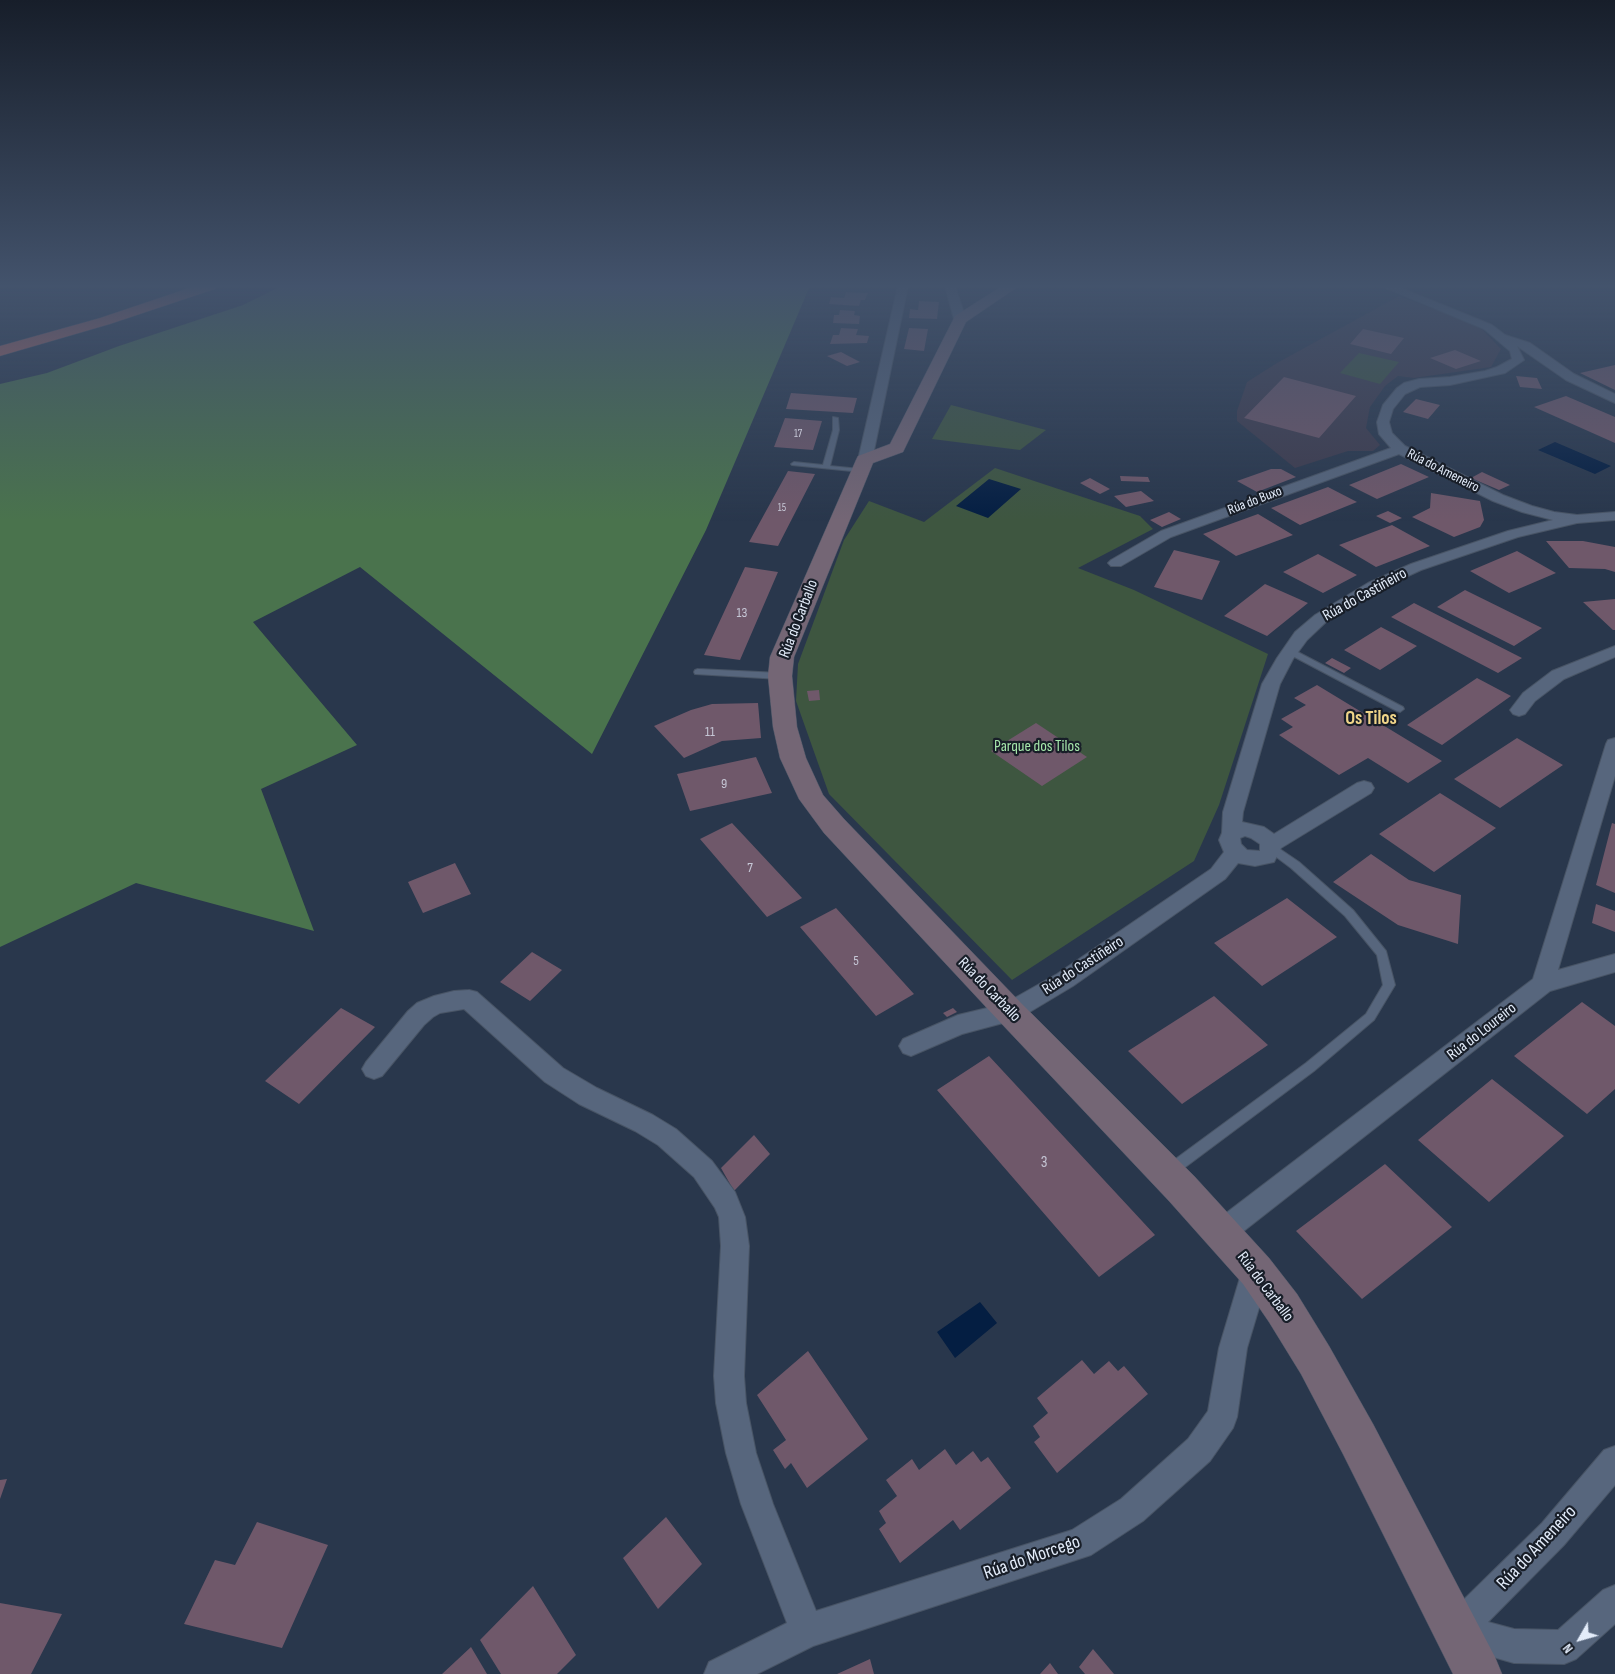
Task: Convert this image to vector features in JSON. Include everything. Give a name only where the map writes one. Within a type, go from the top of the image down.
[{"type":"street","name":"Rúa do Carballo","points":[[885,364],[862,466],[782,657],[780,676],[784,727],[790,750],[812,799],[883,879],[1167,1174],[1222,1232],[1256,1272],[1283,1308],[1315,1360],[1458,1653],[1478,1674]]},
{"type":"street","points":[[862,466],[897,448],[938,364]]},
{"type":"street","name":"Rúa do Ameneiro","points":[[1513,364],[1501,370],[1470,378],[1418,383],[1408,386],[1401,391],[1387,408],[1383,422],[1386,434],[1400,449],[1498,498],[1544,514],[1577,519],[1615,516]]},
{"type":"street","points":[[1552,364],[1570,377],[1615,399]]},
{"type":"street","name":"Rúa do Buxo","points":[[1116,563],[1166,534],[1400,449]]},
{"type":"street","name":"Rúa do Ameneiro","points":[[1498,498],[1514,518],[1516,526],[1513,534]]},
{"type":"street","name":"Rúa do Castiñeiro","points":[[911,1046],[958,1025],[1010,1012],[1065,980],[1218,874],[1234,842],[1233,812],[1271,684],[1301,636],[1321,618],[1374,586],[1416,567],[1513,534],[1577,519]]},
{"type":"street","points":[[1520,710],[1529,697],[1558,675],[1615,651]]},
{"type":"street","points":[[1543,984],[1615,744]]},
{"type":"street","points":[[1234,842],[1248,858],[1261,859],[1270,854],[1271,846],[1364,788]]},
{"type":"street","points":[[1543,984],[1615,963]]},
{"type":"street","name":"Rúa do Loureiro","points":[[1222,1232],[1543,984]]},
{"type":"street","points":[[374,1069],[416,1018],[425,1010],[454,1000],[468,999],[554,1074],[588,1096],[644,1123],[667,1137],[703,1169],[726,1201],[732,1217],[735,1246],[729,1376],[731,1403],[741,1453],[757,1504],[807,1632]]},
{"type":"street","name":"Rúa do Morcego","points":[[721,1674],[807,1632],[1080,1544],[1132,1510],[1199,1450],[1222,1418],[1233,1348],[1256,1272]]},
{"type":"street","name":"Rúa do Ameneiro","points":[[1458,1653],[1553,1534],[1615,1461]]},
{"type":"street","points":[[1458,1653],[1514,1646],[1564,1647],[1615,1602]]},
{"type":"lane","points":[[826,468],[836,430],[836,418]]},
{"type":"lane","points":[[794,464],[826,468],[862,466]]},
{"type":"lane","points":[[1290,651],[1400,709]]},
{"type":"lane","points":[[698,672],[780,676]]},
{"type":"lane","points":[[1167,1174],[1310,1067],[1370,1017],[1389,985],[1382,954],[1349,914],[1271,846]]},
{"type":"shaded area","points":[[1275,364],[1493,364],[1491,367],[1414,378],[1398,376],[1385,386],[1370,407],[1366,428],[1380,445],[1373,451],[1348,451],[1295,468],[1237,421],[1237,411],[1247,382]]},
{"type":"green space","points":[[71,364],[777,364],[706,530],[592,754],[360,567],[253,622],[357,745],[261,789],[314,931],[136,883],[0,947],[0,384],[47,373]]},
{"type":"green space","points":[[1348,364],[1397,364],[1380,384],[1340,373]]},
{"type":"green space","points":[[951,405],[1046,430],[1020,450],[932,439]]},
{"type":"green space","name":"Parque dos Tilos","points":[[995,468],[1140,516],[1153,529],[1078,568],[1134,590],[1268,654],[1219,805],[1194,861],[1012,980],[829,794],[796,701],[798,664],[844,540],[869,501],[924,522]]},
{"type":"water","points":[[1555,442],[1611,466],[1595,474],[1538,450]]},
{"type":"water","points":[[989,479],[1021,489],[988,518],[956,506]]},
{"type":"water","points":[[980,1302],[997,1323],[955,1358],[937,1332]]},
{"type":"building","points":[[1444,364],[1471,364],[1456,369]]},
{"type":"building","points":[[1615,365],[1615,390],[1580,373]]},
{"type":"building","points":[[1516,376],[1537,378],[1542,389],[1520,387]]},
{"type":"building","points":[[1284,377],[1356,396],[1319,438],[1244,418]]},
{"type":"building","points":[[791,393],[857,398],[853,413],[786,409]]},
{"type":"building","points":[[1566,396],[1615,417],[1615,443],[1534,407]]},
{"type":"building","points":[[1416,399],[1440,405],[1428,419],[1403,412]]},
{"type":"building","points":[[785,418],[822,421],[813,450],[774,447]]},
{"type":"building","points":[[1401,464],[1429,477],[1377,499],[1349,485]]},
{"type":"building","points":[[1271,469],[1281,469],[1296,477],[1257,492],[1237,481]]},
{"type":"building","points":[[788,471],[815,474],[778,546],[749,542]]},
{"type":"building","points":[[1482,472],[1510,485],[1499,490],[1471,478]]},
{"type":"building","points":[[1120,476],[1148,477],[1150,482],[1121,481]]},
{"type":"building","points":[[1090,478],[1110,489],[1100,494],[1080,483]]},
{"type":"building","points":[[1328,487],[1357,502],[1300,525],[1271,508]]},
{"type":"building","points":[[1141,491],[1154,501],[1126,507],[1114,496]]},
{"type":"building","points":[[1431,493],[1480,501],[1484,520],[1480,527],[1454,537],[1412,517],[1430,508]]},
{"type":"building","points":[[1388,511],[1402,518],[1390,523],[1376,516]]},
{"type":"building","points":[[1169,512],[1181,519],[1162,527],[1150,520]]},
{"type":"building","points":[[1258,514],[1293,535],[1236,556],[1203,534]]},
{"type":"building","points":[[1392,525],[1430,546],[1376,567],[1339,545]]},
{"type":"building","points":[[1546,541],[1583,541],[1615,547],[1615,572],[1605,569],[1569,568]]},
{"type":"building","points":[[1174,550],[1220,561],[1202,600],[1154,587]]},
{"type":"building","points":[[1517,551],[1556,573],[1509,593],[1470,571]]},
{"type":"building","points":[[1318,554],[1357,575],[1323,593],[1283,572]]},
{"type":"building","points":[[745,567],[778,572],[740,660],[704,655]]},
{"type":"building","points":[[1265,584],[1308,603],[1267,636],[1224,616]]},
{"type":"building","points":[[1465,590],[1542,628],[1514,646],[1437,607]]},
{"type":"building","points":[[1615,599],[1615,630],[1583,602]]},
{"type":"building","points":[[1414,603],[1522,658],[1498,673],[1391,617]]},
{"type":"building","points":[[1381,627],[1417,646],[1380,670],[1344,650]]},
{"type":"building","points":[[1332,658],[1351,668],[1344,673],[1325,663]]},
{"type":"building","points":[[1477,678],[1511,696],[1442,745],[1407,725]]},
{"type":"building","points":[[1317,685],[1442,761],[1408,783],[1368,758],[1339,775],[1279,735],[1293,727],[1281,719],[1306,705],[1294,698]]},
{"type":"building","points":[[819,690],[820,700],[809,701],[807,691]]},
{"type":"building","points":[[758,703],[761,738],[722,741],[684,758],[654,726],[691,710],[712,704]]},
{"type":"building","points":[[1036,723],[1087,757],[1042,786],[991,751]]},
{"type":"building","points":[[1517,738],[1563,765],[1500,808],[1454,779]]},
{"type":"building","points":[[756,757],[772,793],[690,811],[677,774]]},
{"type":"building","points":[[1440,793],[1496,828],[1434,872],[1379,834]]},
{"type":"building","points":[[732,823],[802,898],[767,917],[700,839]]},
{"type":"building","points":[[1612,823],[1615,824],[1615,893],[1596,885]]},
{"type":"building","points":[[1371,854],[1409,880],[1461,895],[1458,944],[1398,925],[1333,882]]},
{"type":"building","points":[[455,863],[471,894],[423,913],[408,882]]},
{"type":"building","points":[[1287,898],[1337,937],[1262,986],[1214,943]]},
{"type":"building","points":[[1596,904],[1615,911],[1615,932],[1592,923]]},
{"type":"building","points":[[836,908],[914,994],[876,1016],[800,927]]},
{"type":"building","points":[[532,952],[562,970],[530,1001],[500,982]]},
{"type":"building","points":[[1214,996],[1268,1045],[1182,1104],[1128,1051]]},
{"type":"building","points":[[1582,1002],[1615,1026],[1615,1089],[1587,1114],[1514,1056]]},
{"type":"building","points":[[341,1008],[375,1027],[299,1104],[265,1081]]},
{"type":"building","points":[[953,1008],[957,1012],[947,1017],[943,1013]]},
{"type":"building","points":[[989,1056],[1155,1235],[1099,1277],[937,1090]]},
{"type":"building","points":[[1492,1079],[1564,1136],[1489,1202],[1418,1140]]},
{"type":"building","points":[[754,1135],[770,1154],[734,1191],[721,1168]]},
{"type":"building","points":[[1385,1164],[1452,1227],[1362,1299],[1296,1231]]},
{"type":"building","points":[[808,1351],[868,1439],[807,1488],[791,1463],[785,1469],[773,1450],[786,1440],[757,1395]]},
{"type":"building","points":[[1082,1360],[1094,1374],[1109,1361],[1118,1371],[1124,1366],[1148,1394],[1057,1473],[1034,1442],[1040,1437],[1033,1426],[1048,1413],[1037,1398]]},
{"type":"building","points":[[945,1449],[956,1465],[973,1451],[981,1462],[988,1457],[1011,1488],[960,1530],[953,1520],[900,1563],[879,1529],[886,1523],[879,1511],[897,1496],[886,1480],[912,1459],[919,1470]]},
{"type":"building","points":[[7,1479],[0,1499],[0,1480]]},
{"type":"building","points":[[666,1517],[702,1564],[658,1609],[623,1558]]},
{"type":"building","points":[[257,1522],[328,1545],[282,1648],[184,1624],[215,1560],[235,1565]]},
{"type":"building","points":[[533,1586],[576,1655],[557,1674],[501,1674],[480,1640]]},
{"type":"building","points":[[0,1603],[62,1614],[31,1674],[0,1674]]},
{"type":"building","points":[[471,1647],[487,1674],[442,1674]]},
{"type":"building","points":[[1093,1649],[1114,1674],[1085,1674],[1079,1667]]},
{"type":"building","points":[[870,1659],[874,1674],[837,1674]]},
{"type":"building","points":[[1050,1663],[1058,1674],[1040,1674]]},
{"type":"district","name":"Os Tilos","points":[[1371,719]]}]
